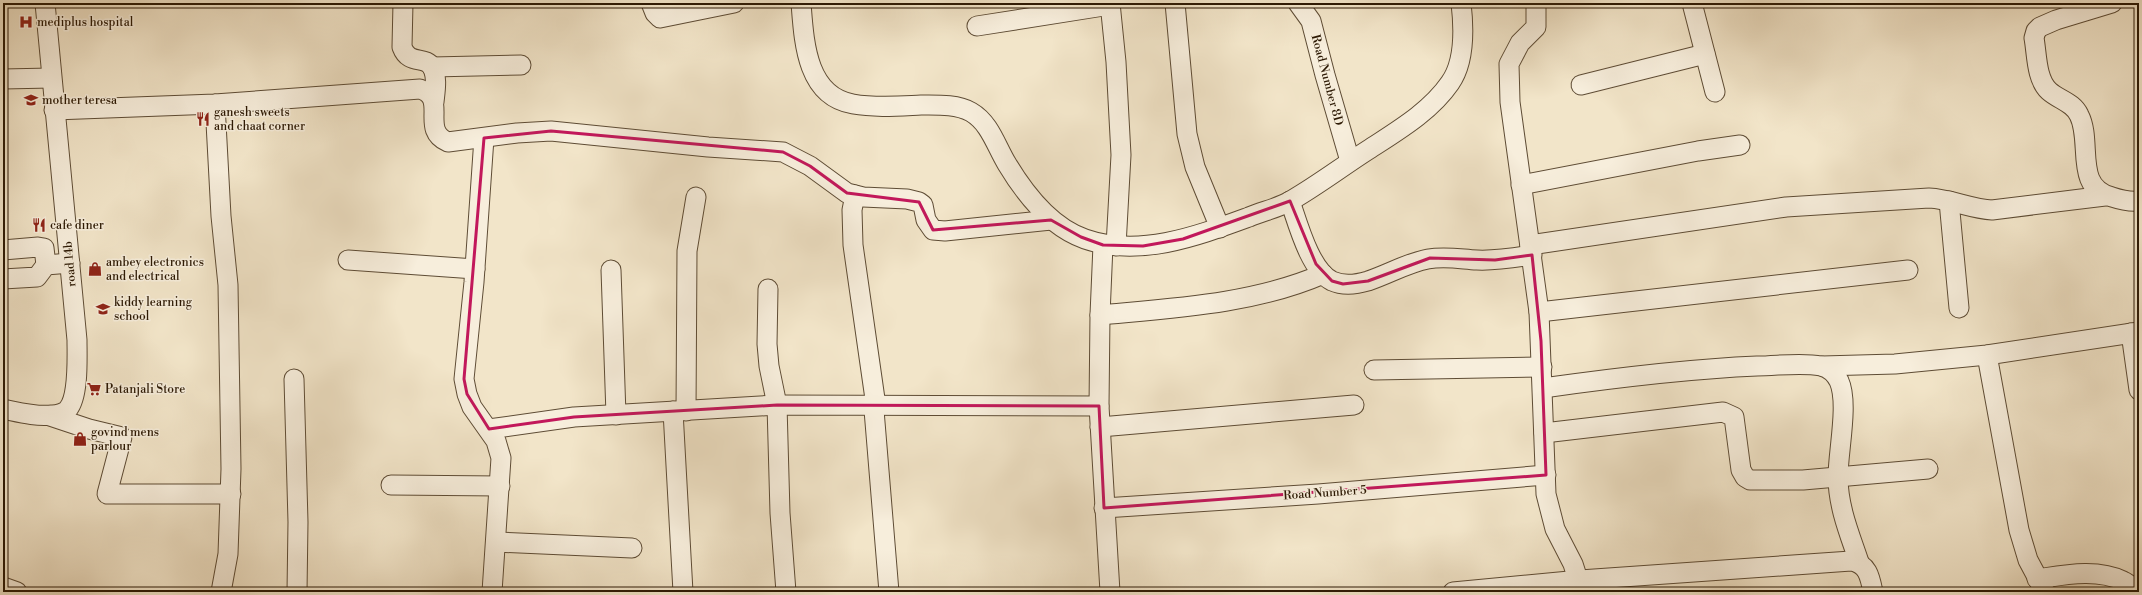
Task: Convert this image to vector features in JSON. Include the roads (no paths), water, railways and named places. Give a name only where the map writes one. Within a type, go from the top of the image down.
[{"type":"street","name":"road 14b","points":[[3,409],[50,416],[68,410],[72,404],[75,386],[77,340],[45,3]]},
{"type":"street","points":[[403,3],[402,47],[410,58],[427,62],[432,66],[436,84],[434,128],[440,139],[448,142],[517,133],[551,131],[708,147],[783,152],[810,166],[847,193],[855,196],[877,199],[908,199],[919,202],[923,205],[929,226],[933,230],[938,231],[1051,220]]},
{"type":"street","points":[[651,3],[655,13],[660,18],[667,18],[734,3]]},
{"type":"street","points":[[801,3],[808,56],[813,73],[824,90],[832,96],[851,104],[885,106],[950,106],[969,111],[981,119],[1007,164],[1031,199],[1051,220],[1081,238],[1109,246],[1143,246],[1183,239],[1220,228],[1290,202],[1421,113],[1439,97],[1451,82],[1459,60],[1463,37],[1462,3]]},
{"type":"street","points":[[1175,3],[1187,134],[1195,168],[1220,228]]},
{"type":"street","name":"Road Number 8D","points":[[1298,3],[1311,21],[1350,161]]},
{"type":"street","points":[[1536,3],[1536,27],[1520,43],[1509,64],[1510,102],[1531,250],[1538,312],[1549,512],[1555,529],[1581,586]]},
{"type":"street","points":[[1692,3],[1715,92]]},
{"type":"street","points":[[2112,3],[2046,24],[2036,31],[2034,38],[2043,82],[2048,90],[2077,110],[2083,129],[2085,154],[2091,184],[2096,191],[2105,196],[2126,201],[2139,201]]},
{"type":"street","points":[[977,26],[1110,4],[1116,62],[1121,156],[1100,315],[1100,427],[1110,592]]},
{"type":"street","points":[[1581,85],[1705,54]]},
{"type":"street","points":[[432,66],[521,65]]},
{"type":"street","points":[[3,79],[51,78]]},
{"type":"street","points":[[54,110],[215,104],[409,89],[428,92],[434,102]]},
{"type":"street","points":[[215,104],[221,216],[228,285],[231,494],[228,554],[221,592]]},
{"type":"street","points":[[484,138],[475,269],[464,379],[467,394],[472,406],[496,441],[501,458],[492,592]]},
{"type":"street","points":[[1521,185],[1692,152],[1740,145]]},
{"type":"street","points":[[855,196],[852,210],[853,245],[876,406],[874,410],[889,592]]},
{"type":"street","points":[[1290,202],[1305,244],[1324,274],[1332,281],[1343,284],[1354,284],[1368,281],[1415,262],[1430,258],[1443,257],[1495,260],[1531,250],[1786,207],[1929,198],[1949,200],[1982,209],[1992,210],[2105,196]]},
{"type":"street","points":[[683,592],[680,411],[687,251],[696,197]]},
{"type":"street","points":[[1949,200],[1960,308]]},
{"type":"street","points":[[3,250],[38,247],[44,248],[46,265],[37,277],[3,279]]},
{"type":"street","points":[[348,260],[475,269]]},
{"type":"street","points":[[46,265],[70,263]]},
{"type":"street","points":[[611,270],[616,415]]},
{"type":"street","points":[[1538,312],[1908,270]]},
{"type":"street","points":[[1100,315],[1197,305],[1262,294],[1304,282],[1324,274]]},
{"type":"street","points":[[768,289],[769,366],[777,405],[780,513],[786,592]]},
{"type":"street","points":[[1543,388],[1624,376],[1732,367],[1895,364],[1987,355],[2135,332],[2139,390]]},
{"type":"street","points":[[1987,355],[2019,530],[2028,560],[2041,585],[2069,574],[2096,573],[2123,581],[2138,592]]},
{"type":"street","points":[[1822,366],[1833,372],[1839,382],[1842,397],[1838,477],[1840,502],[1859,562],[1867,571],[1873,592]]},
{"type":"street","points":[[1374,370],[1542,367]]},
{"type":"street","points":[[294,379],[298,522],[297,592]]},
{"type":"street","points":[[489,429],[574,417],[777,405],[1100,406]]},
{"type":"street","points":[[1100,427],[1354,405]]},
{"type":"street","points":[[1544,433],[1723,412],[1734,417],[1740,462],[1745,477],[1759,481],[1838,477],[1928,469]]},
{"type":"street","points":[[50,416],[88,429],[122,437],[107,494],[231,494]]},
{"type":"street","name":"Road Number 5","points":[[1104,508],[1318,494],[1546,475]]},
{"type":"street","points":[[391,485],[500,486]]},
{"type":"street","points":[[496,542],[632,548]]},
{"type":"street","points":[[1453,592],[1581,586],[1838,562],[1859,562]]},
{"type":"street","points":[[3,587],[17,592]]},
{"type":"place","name":"mediplus hospital","points":[[26,22]]},
{"type":"place","name":"mother teresa","points":[[31,100]]},
{"type":"place","name":"ganesh sweets and chaat corner","points":[[203,119]]},
{"type":"place","name":"cafe diner","points":[[39,225]]},
{"type":"place","name":"ambey electronics and electrical","points":[[95,269]]},
{"type":"place","name":"kiddy learning school","points":[[103,309]]},
{"type":"place","name":"Patanjali Store","points":[[94,389]]},
{"type":"place","name":"govind mens parlour","points":[[80,439]]}]
